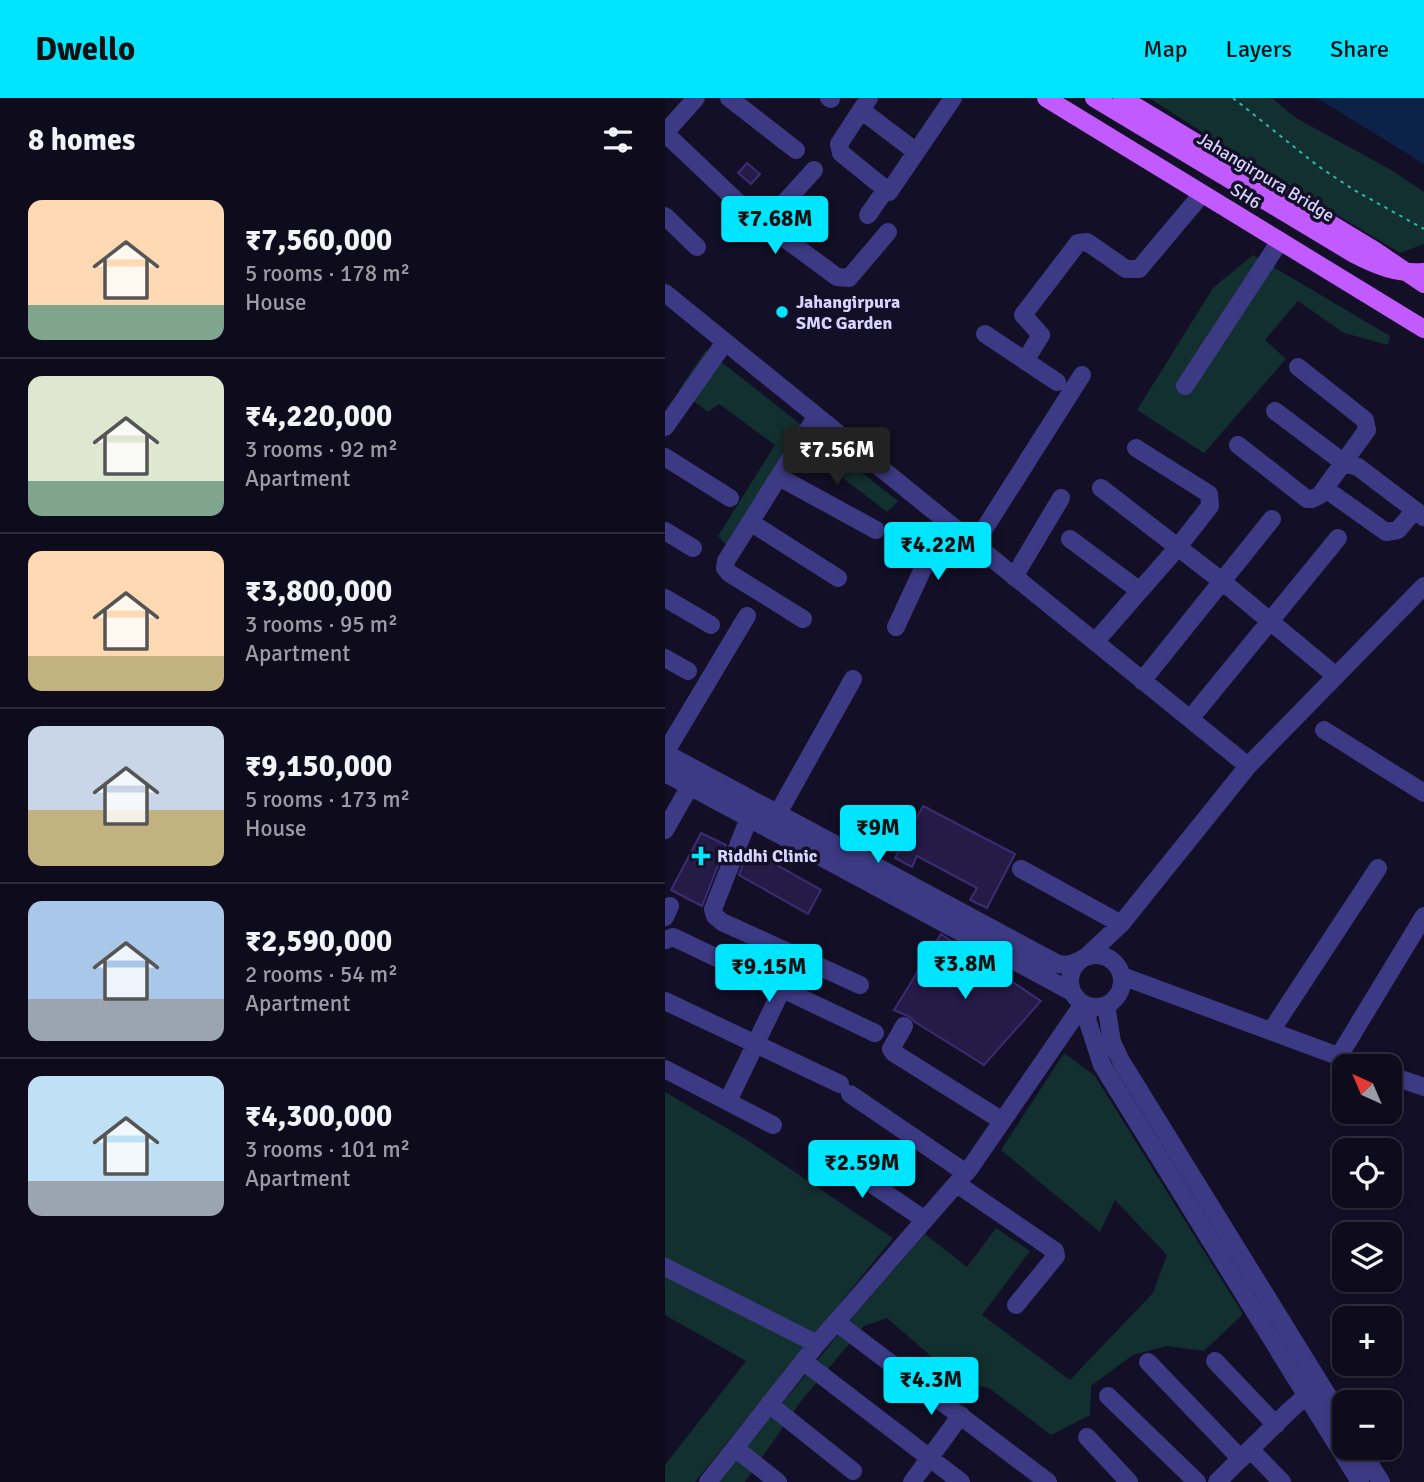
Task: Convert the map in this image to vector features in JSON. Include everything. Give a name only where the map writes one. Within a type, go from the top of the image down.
[{"type":"main road","name":"SH6","points":[[1046,98],[1424,330]]},
{"type":"main road","name":"Jahangirpura Bridge","points":[[1094,98],[1354,254],[1381,267],[1408,273],[1424,272]]},
{"type":"main road","name":"SH6","points":[[1122,98],[1374,250],[1424,284]]},
{"type":"street","points":[[696,98],[665,133],[731,197],[824,269],[837,278],[849,278],[888,232]]},
{"type":"street","points":[[729,98],[796,150]]},
{"type":"street","points":[[915,151],[865,104],[838,149],[890,192],[915,151],[946,100]]},
{"type":"street","points":[[765,224],[814,170]]},
{"type":"street","points":[[868,215],[886,189]]},
{"type":"street","points":[[1025,361],[1041,335],[1023,315],[1078,243],[1087,242],[1126,269],[1139,270],[1202,194]]},
{"type":"street","points":[[667,220],[697,247]]},
{"type":"street","points":[[1185,386],[1280,241]]},
{"type":"street","points":[[665,293],[1248,766]]},
{"type":"street","points":[[985,334],[1057,382]]},
{"type":"street","points":[[665,427],[725,342]]},
{"type":"street","points":[[1238,445],[1307,499],[1320,495],[1368,425],[1298,367]]},
{"type":"street","points":[[974,545],[1082,375]]},
{"type":"street","points":[[1275,411],[1344,463],[1358,467],[1419,514],[1398,530],[1386,532],[1334,495]]},
{"type":"street","points":[[803,618],[725,568],[726,561],[816,417]]},
{"type":"street","points":[[1095,642],[1210,506],[1209,494],[1136,448]]},
{"type":"street","points":[[665,457],[730,498]]},
{"type":"street","points":[[779,477],[876,530]]},
{"type":"street","points":[[1101,488],[1223,582],[1335,676]]},
{"type":"street","points":[[1014,577],[1061,498]]},
{"type":"street","points":[[1142,681],[1272,519]]},
{"type":"street","points":[[896,627],[945,521]]},
{"type":"street","points":[[750,522],[838,578]]},
{"type":"street","points":[[665,531],[693,548]]},
{"type":"street","points":[[1190,719],[1338,538]]},
{"type":"street","points":[[1070,539],[1140,591]]},
{"type":"street","points":[[1332,1402],[1121,1061],[1093,1001],[1070,975],[1083,958],[1121,924],[1248,766],[1424,586]]},
{"type":"street","points":[[665,598],[711,625]]},
{"type":"street","points":[[747,616],[665,753],[1058,964],[1068,965],[1083,958],[1105,956],[1120,972],[1155,989],[1334,1054]]},
{"type":"street","points":[[665,658],[688,671]]},
{"type":"street","points":[[778,813],[853,679]]},
{"type":"street","points":[[1324,730],[1424,793]]},
{"type":"street","points":[[665,772],[1093,1001],[1155,989]]},
{"type":"street","points":[[665,830],[690,786]]},
{"type":"street","points":[[749,818],[713,909],[715,916],[722,922],[860,985]]},
{"type":"street","points":[[1271,1031],[1378,868]]},
{"type":"street","points":[[1021,869],[1121,924]]},
{"type":"street","points":[[1340,1054],[1424,916]]},
{"type":"street","points":[[708,1482],[817,1344],[962,1178],[1001,1120],[1093,1001],[1122,985],[1116,946],[1121,924]]},
{"type":"street","points":[[666,937],[673,937],[875,1033]]},
{"type":"street","points":[[728,1101],[782,989]]},
{"type":"street","points":[[665,1001],[845,1089],[1055,1251],[1056,1256],[1016,1305]]},
{"type":"street","points":[[1093,1001],[1087,1019],[1103,1065],[1360,1482]]},
{"type":"street","points":[[904,1026],[892,1044],[894,1053],[1001,1120]]},
{"type":"street","points":[[665,1069],[773,1125]]},
{"type":"street","points":[[1402,1078],[1422,1082]]},
{"type":"street","points":[[820,1149],[925,1220]]},
{"type":"street","points":[[665,1267],[817,1344]]},
{"type":"street","points":[[837,1322],[1048,1482]]},
{"type":"street","points":[[1215,1361],[1276,1425]]},
{"type":"street","points":[[803,1362],[961,1482]]},
{"type":"street","points":[[1148,1362],[1245,1454],[1282,1482]]},
{"type":"street","points":[[1217,1482],[1321,1384]]},
{"type":"street","points":[[1108,1396],[1197,1482]]},
{"type":"street","points":[[769,1405],[853,1471]]},
{"type":"street","points":[[912,1482],[961,1415]]},
{"type":"street","points":[[1087,1437],[1129,1482]]},
{"type":"street","points":[[735,1448],[778,1482]]},
{"type":"street","points":[[1368,1460],[1381,1482]]},
{"type":"path","points":[[1233,98],[1318,166],[1354,190],[1424,229]]},
{"type":"green space","points":[[1149,98],[1272,98],[1296,118],[1393,171],[1424,192],[1424,244],[1400,253]]},
{"type":"green space","points":[[1253,255],[1390,336],[1388,345],[1344,333],[1298,301],[1265,340],[1286,359],[1204,453],[1137,410],[1213,288]]},
{"type":"green space","points":[[706,350],[898,501],[887,512],[799,444],[726,545],[718,536],[775,445],[719,404],[708,412],[679,390]]},
{"type":"green space","points":[[1064,1053],[1095,1076],[1243,1314],[1204,1351],[1167,1346],[1133,1355],[1091,1386],[1090,1415],[1051,1435],[989,1388],[962,1383],[887,1318],[864,1326],[801,1401],[745,1482],[718,1482],[856,1313],[925,1234],[967,1267],[996,1228],[1030,1251],[982,1315],[1070,1380],[1153,1293],[1167,1255],[1115,1200],[1100,1232],[1001,1150]]},
{"type":"green space","points":[[665,1092],[747,1140],[893,1238],[695,1482],[665,1482],[665,1465],[746,1361],[665,1315]]},
{"type":"water","points":[[1317,98],[1424,98],[1424,164]]},
{"type":"building","points":[[747,163],[760,174],[751,184],[738,173]]},
{"type":"building","points":[[923,806],[1015,854],[987,908],[970,900],[977,888],[917,856],[912,867],[895,858]]},
{"type":"building","points":[[701,833],[726,845],[702,906],[671,890]]},
{"type":"building","points":[[752,851],[821,890],[808,914],[739,875],[746,856]]},
{"type":"building","points":[[941,934],[1041,1001],[984,1065],[910,1017],[894,1010]]},
{"type":"place","name":"Jahangirpura SMC Garden","points":[[782,312]]},
{"type":"place","name":"Riddhi Clinic","points":[[701,856]]}]
